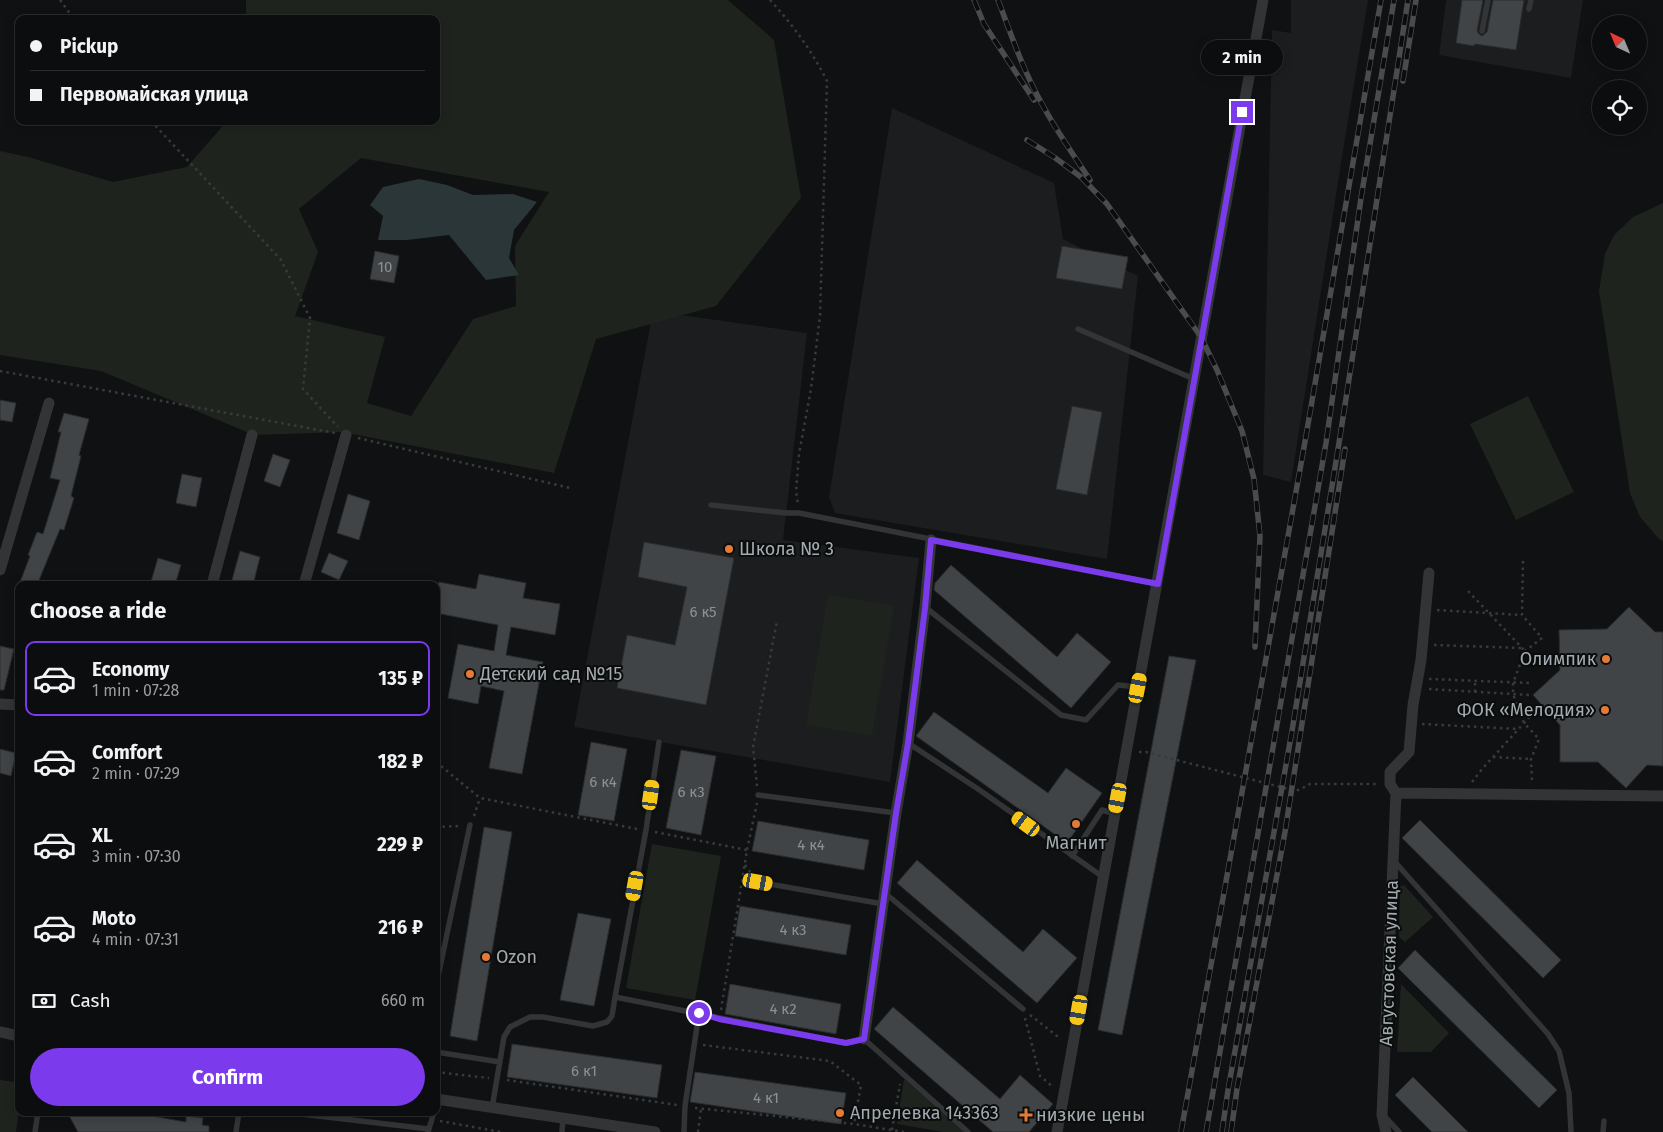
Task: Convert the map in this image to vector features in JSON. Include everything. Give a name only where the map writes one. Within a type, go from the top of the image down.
[{"type":"street","points":[[1058,1132],[1263,0]]},
{"type":"street","points":[[0,570],[49,403]]},
{"type":"street","points":[[213,581],[252,434]]},
{"type":"street","points":[[305,581],[346,435]]},
{"type":"street","points":[[864,1039],[896,813],[908,743],[925,608],[931,540]]},
{"type":"street","points":[[1428,573],[1423,645],[1411,723],[1409,752],[1390,772],[1393,788],[1663,796]]},
{"type":"street","points":[[0,704],[15,705]]},
{"type":"street","name":"Августовская улица","points":[[1386,1132],[1382,1115],[1393,860],[1393,788]]},
{"type":"street","points":[[0,1032],[15,1035]]},
{"type":"street","points":[[440,1101],[655,1132]]},
{"type":"lane","points":[[1482,31],[1488,0]]},
{"type":"lane","points":[[1529,9],[1531,0]]},
{"type":"lane","points":[[1078,329],[1194,379]]},
{"type":"lane","points":[[711,505],[799,513],[1158,584]]},
{"type":"lane","points":[[925,608],[1061,715],[1086,720],[1118,685],[1138,688]]},
{"type":"lane","points":[[492,1108],[504,1037],[510,1027],[530,1017],[542,1017],[593,1026],[601,1025],[612,1016],[646,830],[659,742]]},
{"type":"lane","points":[[908,743],[978,789],[1103,877]]},
{"type":"lane","points":[[758,795],[896,813]]},
{"type":"lane","points":[[1072,856],[1102,810],[1115,814]]},
{"type":"lane","points":[[440,967],[470,825]]},
{"type":"lane","points":[[1393,860],[1548,1034],[1556,1046],[1559,1051],[1569,1093],[1570,1132]]},
{"type":"lane","points":[[758,882],[884,898],[1023,1009]]},
{"type":"lane","points":[[615,997],[846,1043],[864,1039],[968,1132]]},
{"type":"lane","points":[[684,1132],[685,1106],[699,1013]]},
{"type":"lane","points":[[440,1053],[500,1062]]},
{"type":"lane","points":[[1382,1115],[1399,1132]]},
{"type":"lane","points":[[35,1132],[37,1116]]},
{"type":"lane","points":[[236,1132],[238,1116]]},
{"type":"lane","points":[[316,1116],[429,1130],[433,1116]]},
{"type":"lane","points":[[562,1132],[563,1118]]},
{"type":"lane","points":[[1603,1132],[1604,1121]]},
{"type":"path","points":[[60,0],[71,15]]},
{"type":"path","points":[[770,0],[812,52],[827,81],[820,316],[811,389],[799,454],[796,491],[799,513]]},
{"type":"path","points":[[155,125],[281,260],[310,318],[304,389],[346,435]]},
{"type":"path","points":[[0,371],[346,435],[570,488]]},
{"type":"path","points":[[1524,561],[1522,615],[1542,638],[1525,651],[1513,683],[1513,694],[1524,723],[1539,739],[1531,758],[1532,786]]},
{"type":"path","points":[[1468,591],[1535,663]]},
{"type":"path","points":[[1426,610],[1522,615]]},
{"type":"path","points":[[719,1019],[746,850],[758,795],[753,747],[777,622]]},
{"type":"path","points":[[1423,645],[1522,648]]},
{"type":"path","points":[[1475,681],[1475,692]]},
{"type":"path","points":[[1417,683],[1475,681],[1530,683]]},
{"type":"path","points":[[1417,683],[1475,692],[1530,695]]},
{"type":"path","points":[[1470,785],[1535,711]]},
{"type":"path","points":[[1411,723],[1518,729]]},
{"type":"path","points":[[1127,752],[1146,752],[1288,789],[1299,790],[1310,784],[1393,788]]},
{"type":"path","points":[[1493,757],[1531,758]]},
{"type":"path","points":[[440,765],[480,798],[746,850]]},
{"type":"path","points":[[440,828],[470,825],[480,798]]},
{"type":"path","points":[[744,864],[758,882]]},
{"type":"path","points":[[1023,1009],[1072,1048]]},
{"type":"path","points":[[1023,1009],[1040,1076],[1064,1095]]},
{"type":"path","points":[[694,1044],[830,1061],[861,1085],[854,1124]]},
{"type":"path","points":[[440,1072],[701,1109],[854,1124],[904,1132]]},
{"type":"path","points":[[892,1130],[903,1073]]},
{"type":"path","points":[[698,1132],[701,1109]]},
{"type":"path","points":[[432,1120],[501,1132]]},
{"type":"shaded area","points":[[246,0],[728,0],[774,40],[801,198],[716,306],[596,339],[554,473],[342,432],[254,435],[101,371],[0,355],[0,151],[28,157],[113,182],[187,167],[224,125],[440,125],[440,15],[246,15]],"holes":[[[361,158],[549,192],[515,246],[516,306],[473,319],[411,416],[367,403],[385,337],[295,316],[318,252],[299,209]]]},
{"type":"shaded area","points":[[1291,0],[1368,0],[1291,482],[1263,475],[1272,30],[1291,33]]},
{"type":"shaded area","points":[[1446,0],[1583,0],[1571,78],[1439,55]]},
{"type":"shaded area","points":[[892,108],[1054,183],[1063,239],[1138,276],[1107,559],[835,513],[829,497]]},
{"type":"shaded area","points":[[419,179],[447,185],[473,195],[513,194],[537,202],[514,230],[509,258],[519,275],[486,280],[449,235],[407,240],[378,240],[383,216],[370,205],[383,187]]},
{"type":"shaded area","points":[[1663,203],[1663,541],[1659,539],[1640,517],[1630,493],[1599,291],[1605,254],[1614,235],[1633,217]]},
{"type":"shaded area","name":"Школа № 3","points":[[653,311],[807,333],[783,540],[919,558],[890,782],[574,727]]},
{"type":"shaded area","points":[[1528,396],[1574,492],[1516,520],[1470,424]]},
{"type":"shaded area","points":[[828,595],[894,606],[872,736],[806,725]]},
{"type":"shaded area","points":[[652,844],[721,856],[695,1000],[626,988]]},
{"type":"shaded area","points":[[1404,885],[1433,917],[1405,942],[1399,937],[1400,887]]},
{"type":"shaded area","points":[[1401,984],[1449,1033],[1431,1052],[1397,1052]]},
{"type":"shaded area","points":[[904,1079],[964,1132],[943,1132],[897,1124]]},
{"type":"shaded area","points":[[0,1080],[15,1082],[15,1116],[18,1116],[16,1132],[0,1132]]},
{"type":"building","points":[[1462,0],[1483,0],[1477,31],[1482,36],[1487,32],[1493,0],[1524,0],[1516,50],[1456,43]]},
{"type":"building","points":[[1062,246],[1128,257],[1122,289],[1056,278]]},
{"type":"building","points":[[375,251],[399,256],[394,283],[370,279]]},
{"type":"building","points":[[0,400],[16,403],[12,422],[0,420]]},
{"type":"building","points":[[1072,406],[1102,412],[1087,495],[1056,489]]},
{"type":"building","points":[[64,413],[89,419],[79,455],[81,456],[71,496],[74,498],[64,530],[60,529],[39,581],[21,581],[37,532],[43,534],[60,480],[50,478],[61,432],[58,432]]},
{"type":"building","points":[[273,454],[290,460],[280,487],[264,481]]},
{"type":"building","points":[[182,474],[202,478],[196,507],[176,503]]},
{"type":"building","points":[[348,494],[370,501],[359,540],[337,533]]},
{"type":"building","points":[[644,542],[734,558],[706,705],[617,688],[627,635],[675,645],[687,587],[638,577]]},
{"type":"building","points":[[240,551],[260,557],[254,581],[232,580]]},
{"type":"building","points":[[329,553],[348,561],[339,580],[321,572]]},
{"type":"building","points":[[158,558],[181,565],[176,581],[151,581]]},
{"type":"building","points":[[951,565],[1057,657],[1077,633],[1111,662],[1071,708],[934,590],[935,583]]},
{"type":"building","name":"Детский сад №15","points":[[479,574],[526,583],[523,598],[560,604],[555,635],[511,627],[506,655],[543,662],[522,774],[489,768],[504,691],[481,686],[478,704],[448,698],[458,644],[494,651],[498,625],[440,614],[440,582],[476,589]]},
{"type":"building","name":"ФОК «Мелодия»","points":[[1629,607],[1655,632],[1663,632],[1663,766],[1647,765],[1626,788],[1598,762],[1560,762],[1560,725],[1533,695],[1560,670],[1559,630],[1607,629]]},
{"type":"building","points":[[0,646],[14,649],[4,690],[0,690]]},
{"type":"building","points":[[1169,656],[1196,660],[1122,1035],[1098,1030]]},
{"type":"building","points":[[934,712],[1048,793],[1066,768],[1102,793],[1067,843],[916,736]]},
{"type":"building","points":[[591,742],[627,749],[614,821],[578,815]]},
{"type":"building","points":[[0,749],[15,753],[11,776],[0,773]]},
{"type":"building","points":[[681,750],[716,756],[701,835],[666,828]]},
{"type":"building","points":[[1420,820],[1561,960],[1543,978],[1402,838]]},
{"type":"building","points":[[758,821],[869,840],[864,870],[752,851]]},
{"type":"building","points":[[484,827],[512,832],[477,1041],[450,1036]]},
{"type":"building","points":[[917,860],[1023,952],[1043,929],[1077,958],[1037,1003],[897,883]]},
{"type":"building","points":[[740,906],[851,925],[846,955],[735,936]]},
{"type":"building","points":[[578,913],[611,919],[594,1006],[560,1000]]},
{"type":"building","points":[[1415,950],[1557,1090],[1539,1108],[1398,968]]},
{"type":"building","points":[[730,984],[841,1004],[836,1034],[725,1014]]},
{"type":"building","points":[[893,1007],[1000,1099],[1020,1075],[1053,1104],[1029,1132],[993,1132],[874,1029]]},
{"type":"building","points":[[512,1044],[662,1065],[657,1098],[507,1077]]},
{"type":"building","points":[[695,1072],[846,1093],[841,1124],[690,1102]]},
{"type":"building","points":[[1413,1077],[1468,1132],[1432,1132],[1395,1095]]},
{"type":"building","points":[[69,1116],[152,1116],[186,1122],[186,1116],[203,1118],[202,1125],[209,1126],[209,1132],[78,1132]]},
{"type":"railway","points":[[974,0],[984,24],[1034,100]]},
{"type":"railway","points":[[998,0],[1018,52],[1046,112],[1090,180]]},
{"type":"railway","points":[[1181,1132],[1306,436],[1381,0]]},
{"type":"railway","points":[[1206,1132],[1326,443],[1361,198],[1394,0]]},
{"type":"railway","points":[[1222,1132],[1292,731],[1408,0]]},
{"type":"railway","points":[[1403,81],[1416,0]]},
{"type":"railway","points":[[1027,140],[1081,177],[1107,204],[1201,337],[1217,370],[1242,431],[1254,479],[1260,536],[1255,647]]},
{"type":"railway","points":[[1231,1132],[1237,1089],[1285,832],[1345,449]]},
{"type":"place","name":"Школа № 3","points":[[729,549]]},
{"type":"place","name":"Олимпик","points":[[1606,659]]},
{"type":"place","name":"Детский сад №15","points":[[470,674]]},
{"type":"place","name":"ФОК «Мелодия»","points":[[1605,710]]},
{"type":"place","name":"Магнит","points":[[1076,824]]},
{"type":"place","name":"Ozon","points":[[486,957]]},
{"type":"place","name":"Апрелевка 143363","points":[[840,1113]]},
{"type":"place","name":"низкие цены","points":[[1026,1115]]},
{"type":"route","points":[[699,1013],[719,1019],[846,1043],[864,1039],[896,813],[908,743],[925,608],[931,540],[1158,584],[1242,112]]}]
